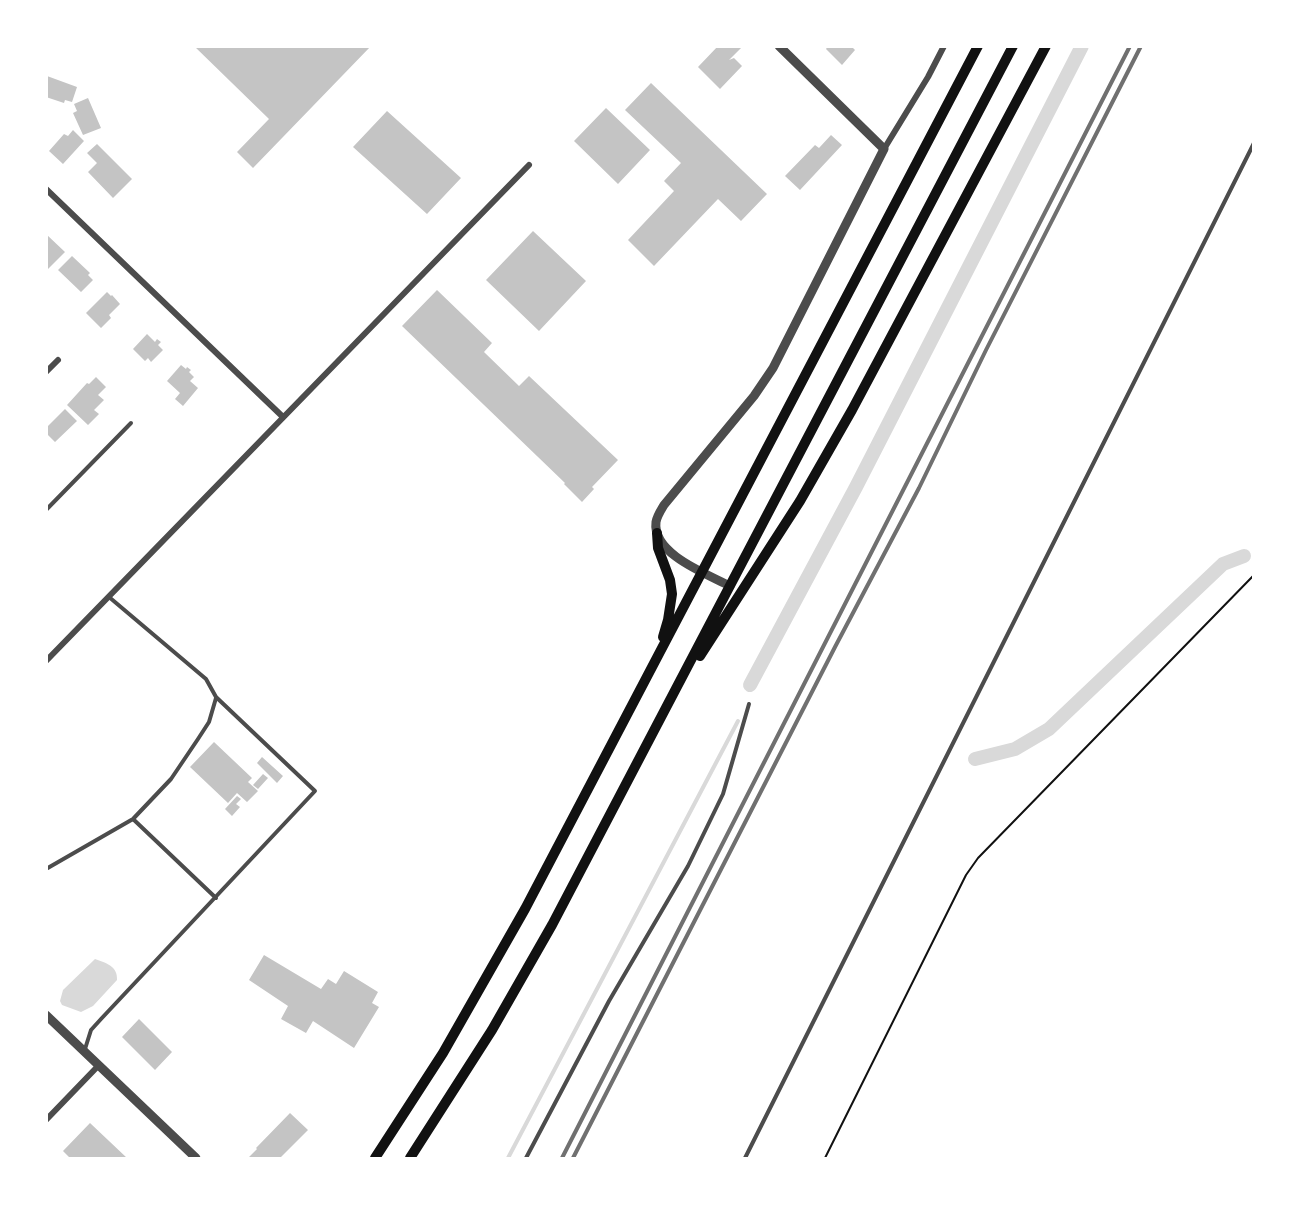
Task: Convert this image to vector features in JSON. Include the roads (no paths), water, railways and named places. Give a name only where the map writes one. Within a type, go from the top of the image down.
[{"type":"main road","points":[[375,1158],[443,1053],[525,909],[978,46]]},
{"type":"main road","points":[[410,1158],[492,1030],[552,925],[1013,46]]},
{"type":"main road","points":[[667,706],[757,569],[840,430],[1047,46]]},
{"type":"main road","points":[[652,668],[668,621],[672,594],[670,580],[658,548],[657,533]]},
{"type":"street","points":[[779,46],[884,149]]},
{"type":"street","points":[[730,586],[670,552],[662,544],[656,523],[664,505],[754,396],[773,368],[884,149],[944,46]]},
{"type":"street","points":[[46,661],[529,165]]},
{"type":"street","points":[[46,189],[283,417]]},
{"type":"street","points":[[46,372],[58,360]]},
{"type":"street","points":[[46,1015],[196,1158]]},
{"type":"street","points":[[46,1120],[99,1065]]},
{"type":"lane","points":[[745,1158],[1254,143]]},
{"type":"lane","points":[[46,510],[130,423]]},
{"type":"lane","points":[[85,1052],[91,1030],[315,790],[216,697],[206,679],[109,597]]},
{"type":"lane","points":[[46,869],[133,819],[171,779],[208,722],[216,697]]},
{"type":"lane","points":[[526,1158],[609,1000],[688,866],[723,794],[748,704]]},
{"type":"lane","points":[[133,819],[216,898]]},
{"type":"waterway","points":[[750,685],[856,487],[1082,46]]},
{"type":"waterway","points":[[975,759],[1015,749],[1049,729],[1223,564],[1244,556]]},
{"type":"waterway","points":[[508,1158],[738,721]]},
{"type":"railway","points":[[562,1158],[1130,46]]},
{"type":"railway","points":[[573,1158],[919,488],[986,350],[1141,46]]}]
